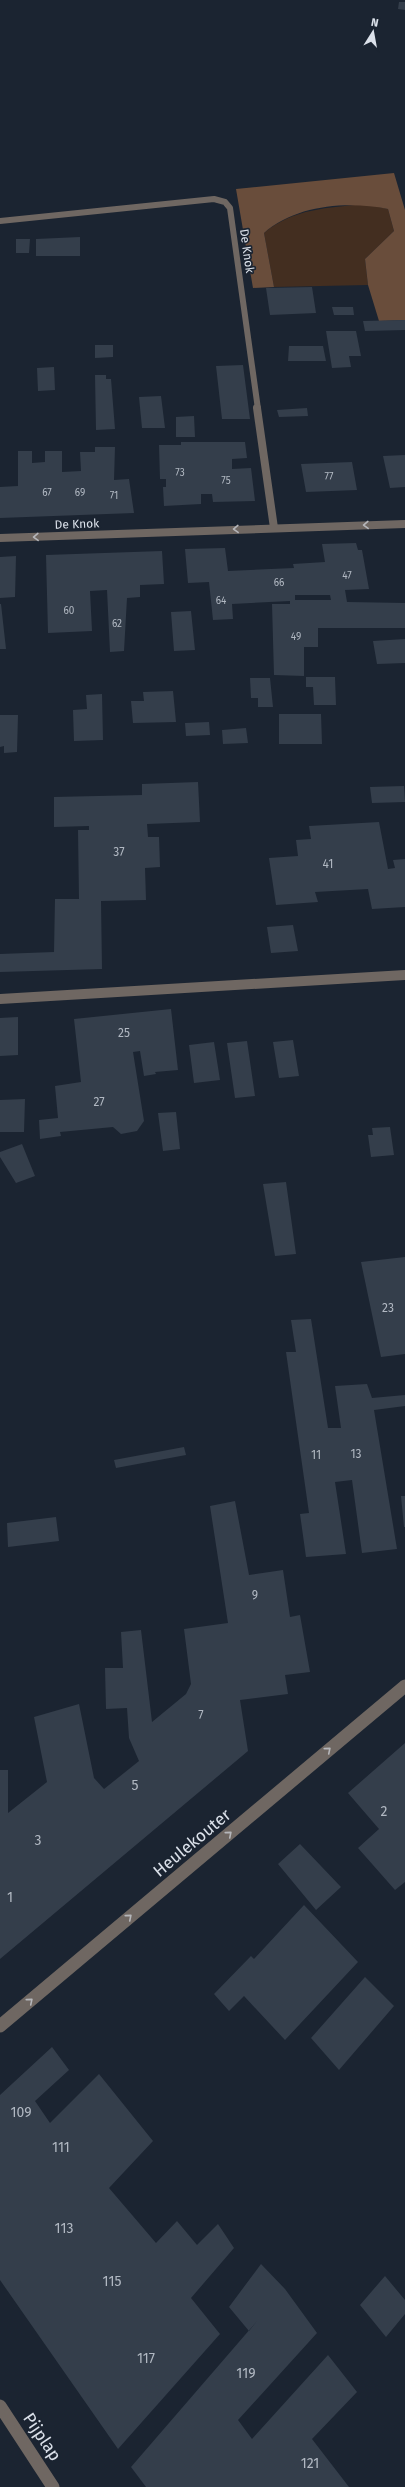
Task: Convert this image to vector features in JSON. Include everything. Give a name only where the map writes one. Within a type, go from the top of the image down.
[{"type":"street","name":"De Knok","points":[[0,222],[214,199],[225,202],[230,208],[274,528]]},
{"type":"street","name":"De Knok","points":[[0,538],[405,524]]},
{"type":"street","points":[[0,999],[405,975]]},
{"type":"street","name":"Heulekouter","points":[[0,2026],[405,1686]]},
{"type":"street","name":"Pijplap","points":[[0,2406],[53,2487]]},
{"type":"shaded area","points":[[394,173],[405,210],[405,320],[379,321],[368,285],[365,259],[394,231],[388,209],[356,205],[323,208],[306,211],[291,216],[277,224],[264,233],[274,287],[253,288],[236,189]]},
{"type":"shaded area","points":[[365,204],[388,209],[394,231],[365,259],[368,285],[274,287],[264,233],[287,218],[299,214],[325,208]]},
{"type":"building","points":[[399,2],[405,2],[405,10],[398,9]]},
{"type":"building","points":[[80,237],[80,256],[36,256],[36,239]]},
{"type":"building","points":[[16,239],[30,239],[29,253],[16,253]]},
{"type":"building","points":[[312,287],[316,313],[270,315],[266,288]]},
{"type":"building","points":[[332,307],[353,307],[354,315],[334,315]]},
{"type":"building","points":[[405,320],[405,330],[365,331],[363,321]]},
{"type":"building","points":[[326,331],[356,331],[361,356],[349,356],[351,367],[332,368]]},
{"type":"building","points":[[95,345],[113,345],[113,357],[95,358]]},
{"type":"building","points":[[289,346],[323,346],[326,361],[288,361]]},
{"type":"building","points":[[243,365],[250,419],[222,419],[216,366]]},
{"type":"building","points":[[54,367],[55,390],[38,391],[37,368]]},
{"type":"building","points":[[95,375],[106,375],[106,379],[111,379],[115,429],[96,430]]},
{"type":"building","points":[[161,396],[165,428],[142,428],[139,397]]},
{"type":"building","points":[[307,408],[308,416],[279,417],[277,410]]},
{"type":"building","points":[[194,416],[195,437],[176,437],[176,417]]},
{"type":"building","points":[[181,442],[245,442],[247,458],[232,459],[232,469],[251,468],[255,501],[213,502],[212,494],[201,494],[201,504],[164,506],[163,487],[166,487],[166,479],[160,479],[159,445],[181,445]]},
{"type":"building","points":[[95,447],[115,447],[114,480],[129,479],[134,513],[0,518],[0,487],[18,486],[18,451],[32,451],[32,463],[45,462],[45,451],[62,451],[62,472],[81,471],[80,452],[95,452]]},
{"type":"building","points":[[405,455],[405,487],[390,488],[383,456]]},
{"type":"building","points":[[352,462],[357,490],[306,492],[301,464]]},
{"type":"building","points":[[356,543],[358,550],[362,550],[369,589],[345,590],[347,602],[405,603],[405,628],[318,628],[318,647],[304,647],[304,676],[274,675],[272,604],[290,604],[290,601],[232,604],[233,619],[213,620],[209,582],[188,583],[185,549],[225,548],[228,571],[294,568],[293,564],[325,562],[322,544]],"holes":[[[295,595],[330,595],[331,600],[295,600]]]},
{"type":"building","points":[[162,551],[164,584],[140,585],[140,597],[127,598],[124,651],[110,652],[107,590],[90,591],[92,631],[48,633],[46,555]]},
{"type":"building","points":[[16,556],[15,597],[0,598],[0,557]]},
{"type":"building","points":[[1,604],[6,649],[0,649]]},
{"type":"building","points":[[191,611],[195,650],[174,651],[171,612]]},
{"type":"building","points":[[405,639],[405,663],[377,664],[373,641]]},
{"type":"building","points":[[306,677],[335,677],[336,705],[314,705],[313,687],[306,687]]},
{"type":"building","points":[[250,678],[270,678],[273,707],[258,707],[258,698],[251,698]]},
{"type":"building","points":[[173,691],[176,722],[133,723],[131,701],[144,701],[143,692]]},
{"type":"building","points":[[102,694],[103,740],[74,741],[73,710],[87,709],[86,695]]},
{"type":"building","points":[[279,714],[321,714],[322,744],[279,744]]},
{"type":"building","points":[[0,715],[18,715],[17,752],[4,753],[4,746],[0,747]]},
{"type":"building","points":[[209,722],[210,735],[186,736],[185,723]]},
{"type":"building","points":[[246,728],[248,743],[223,744],[222,730]]},
{"type":"building","points":[[198,782],[200,822],[147,824],[148,837],[159,837],[160,867],[145,868],[146,900],[101,901],[102,969],[0,972],[0,954],[54,952],[55,899],[79,899],[78,830],[89,830],[89,826],[54,827],[54,797],[142,795],[142,784]]},
{"type":"building","points":[[404,786],[405,802],[372,803],[370,787]]},
{"type":"building","points":[[379,822],[388,869],[395,868],[393,860],[405,859],[405,907],[372,909],[368,889],[315,892],[318,902],[276,905],[269,858],[298,856],[296,840],[311,839],[309,826]]},
{"type":"building","points":[[293,925],[298,951],[271,953],[267,927]]},
{"type":"building","points":[[171,1009],[178,1070],[155,1072],[156,1074],[144,1076],[140,1051],[133,1052],[144,1121],[137,1131],[121,1134],[113,1127],[60,1132],[61,1136],[40,1139],[39,1120],[58,1118],[55,1086],[81,1082],[74,1019]]},
{"type":"building","points":[[18,1017],[18,1055],[0,1056],[0,1018]]},
{"type":"building","points":[[293,1040],[299,1076],[279,1078],[273,1042]]},
{"type":"building","points":[[247,1041],[255,1096],[235,1098],[227,1043]]},
{"type":"building","points":[[214,1042],[220,1080],[194,1083],[189,1045]]},
{"type":"building","points":[[25,1099],[24,1132],[0,1132],[0,1100]]},
{"type":"building","points":[[176,1112],[180,1149],[163,1151],[158,1113]]},
{"type":"building","points":[[390,1127],[394,1155],[371,1157],[368,1135],[373,1135],[372,1128]]},
{"type":"building","points":[[22,1144],[35,1176],[16,1183],[0,1157],[0,1152]]},
{"type":"building","points":[[286,1182],[296,1254],[275,1256],[263,1184]]},
{"type":"building","points":[[405,1257],[405,1354],[381,1357],[361,1262]]},
{"type":"building","points":[[311,1319],[328,1428],[341,1428],[335,1386],[367,1384],[372,1398],[405,1395],[405,1406],[374,1410],[397,1549],[362,1553],[352,1480],[335,1482],[346,1554],[306,1557],[300,1514],[309,1513],[286,1352],[296,1352],[291,1320]]},
{"type":"building","points":[[184,1447],[186,1455],[116,1468],[114,1460]]},
{"type":"building","points":[[401,1496],[405,1496],[405,1527],[404,1527]]},
{"type":"building","points":[[235,1501],[249,1575],[283,1570],[290,1617],[300,1615],[310,1672],[285,1675],[288,1694],[240,1700],[248,1751],[0,1959],[0,1770],[8,1770],[8,1813],[47,1782],[34,1717],[79,1704],[94,1778],[104,1789],[139,1761],[129,1738],[127,1708],[106,1709],[105,1668],[123,1668],[121,1632],[141,1630],[152,1722],[186,1694],[191,1684],[184,1629],[228,1623],[210,1506]]},
{"type":"building","points":[[56,1517],[59,1541],[8,1547],[7,1523]]},
{"type":"building","points":[[405,1743],[405,1882],[395,1890],[358,1848],[379,1829],[348,1793]]},
{"type":"building","points":[[300,1844],[341,1887],[316,1910],[278,1864]]},
{"type":"building","points":[[304,1905],[358,1962],[285,2040],[244,1996],[229,2011],[214,1994],[251,1956],[254,1959]]},
{"type":"building","points":[[365,1977],[394,2006],[339,2070],[311,2038]]},
{"type":"building","points":[[52,2047],[69,2070],[35,2101],[50,2123],[99,2074],[153,2141],[109,2188],[156,2243],[177,2221],[197,2245],[218,2224],[234,2248],[191,2298],[220,2334],[118,2449],[0,2280],[0,2095]]},
{"type":"building","points":[[261,2264],[285,2289],[317,2333],[238,2420],[252,2439],[328,2355],[357,2392],[312,2439],[349,2487],[146,2487],[131,2467],[249,2331],[229,2307]]},
{"type":"building","points":[[385,2276],[405,2300],[405,2314],[386,2337],[360,2305]]}]
